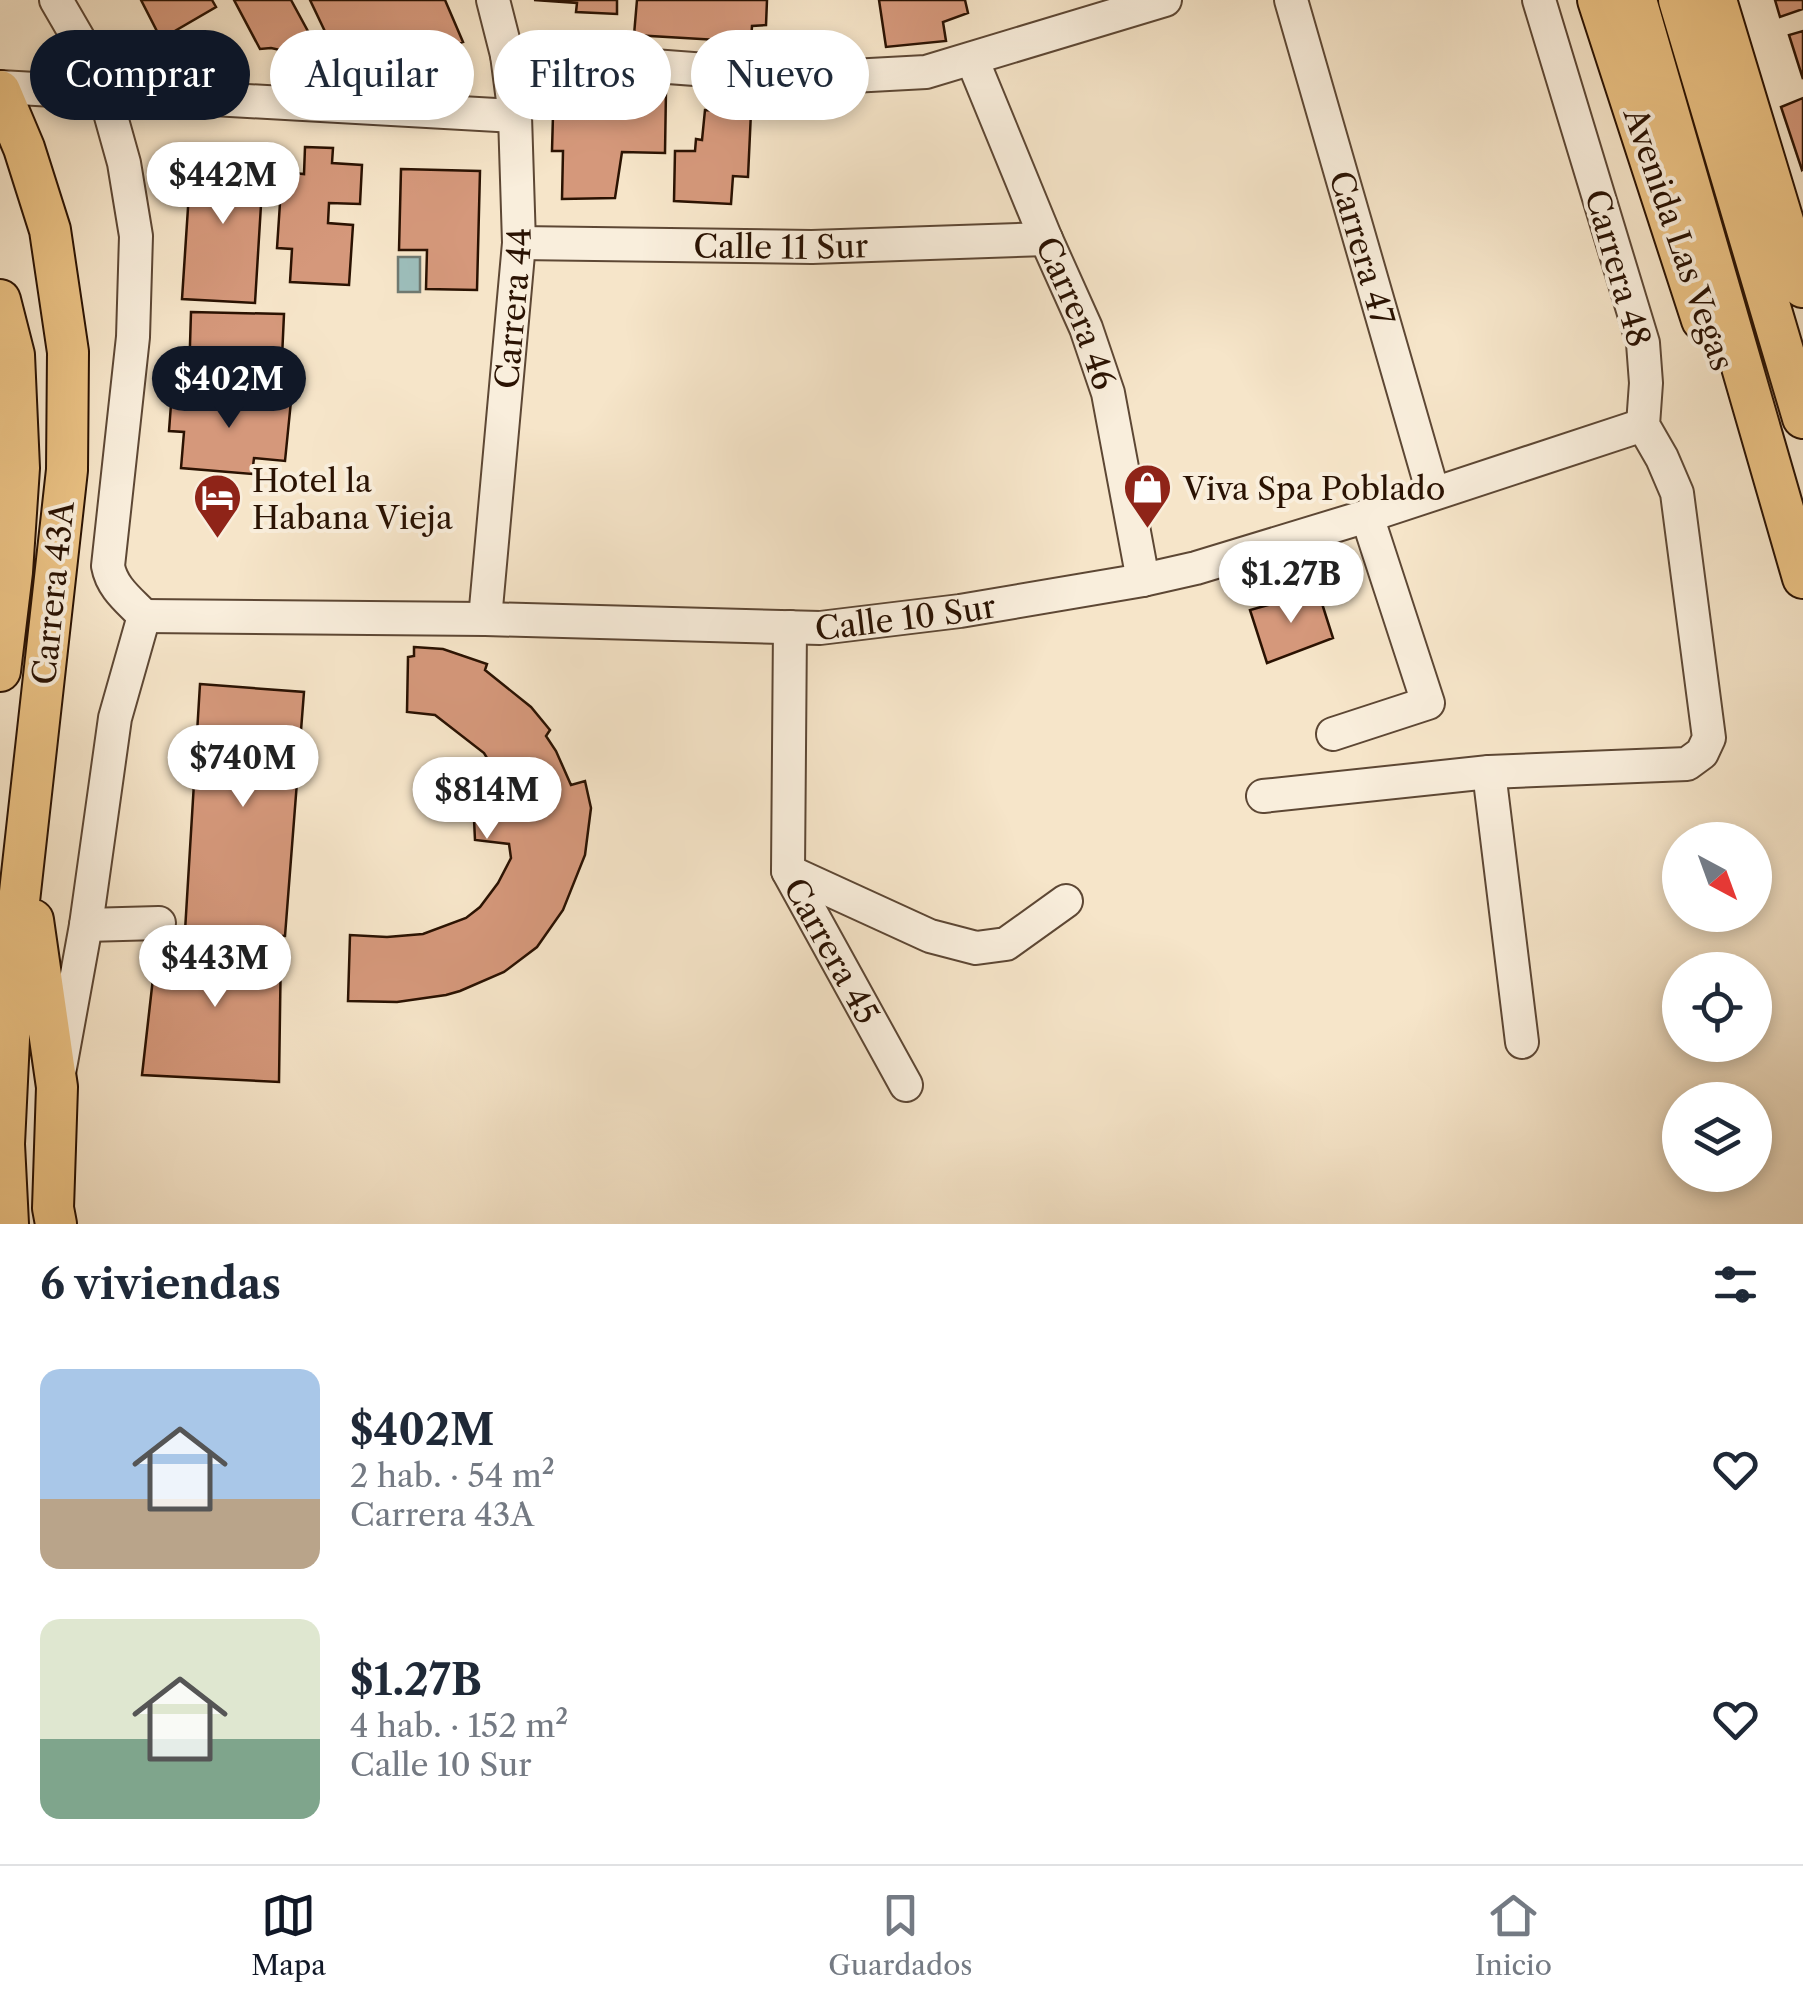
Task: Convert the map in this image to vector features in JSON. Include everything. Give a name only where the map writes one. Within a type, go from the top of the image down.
[{"type":"main road","name":"Avenida Las Vegas","points":[[1598,0],[1707,337],[1771,473]]},
{"type":"main road","name":"Avenida Las Vegas","points":[[1636,0],[1803,578]]},
{"type":"main road","name":"Avenida Las Vegas","points":[[1679,0],[1803,418]]},
{"type":"main road","points":[[1716,0],[1803,287]]},
{"type":"main road","name":"Carrera 43A","points":[[0,89],[50,230],[68,352],[67,470],[14,955],[4,1144],[8,1224]]},
{"type":"main road","name":"Carrera 43A","points":[[0,300],[14,355],[19,468],[0,672]]},
{"type":"main road","points":[[24,866],[57,1087],[53,1208],[56,1224]]},
{"type":"street","name":"Carrera 43A","points":[[56,0],[73,30]]},
{"type":"street","name":"Carrera 44","points":[[493,0],[501,30]]},
{"type":"street","points":[[671,61],[926,72],[1165,0]]},
{"type":"street","name":"Carrera 47","points":[[1291,0],[1434,493]]},
{"type":"street","name":"Carrera 48","points":[[1539,0],[1642,344],[1646,383],[1642,426]]},
{"type":"street","name":"Carrera 46","points":[[972,60],[1086,328],[1108,393],[1143,580]]},
{"type":"street","points":[[0,89],[30,90]]},
{"type":"street","points":[[250,102],[494,115]]},
{"type":"street","name":"Carrera 43A","points":[[112,120],[136,236],[133,338],[108,566],[117,589],[144,616]]},
{"type":"street","name":"Carrera 44","points":[[485,619],[519,243],[515,120]]},
{"type":"street","name":"Calle 11 Sur","points":[[519,243],[812,247],[1046,239]]},
{"type":"street","points":[[1263,796],[1489,772],[1687,764],[1702,753],[1709,738],[1677,493],[1642,426]]},
{"type":"street","name":"Calle 10 Sur","points":[[144,616],[485,619],[820,628],[960,611],[1196,568],[1642,426]]},
{"type":"street","points":[[1332,734],[1428,703],[1367,516]]},
{"type":"street","points":[[57,1087],[86,925],[115,718],[144,616]]},
{"type":"street","name":"Carrera 45","points":[[790,628],[788,871],[906,1086]]},
{"type":"street","points":[[1489,772],[1522,1042]]},
{"type":"street","points":[[788,871],[930,936],[976,948],[1006,944],[1066,901]]},
{"type":"street","points":[[86,925],[159,924]]},
{"type":"water","points":[[398,257],[420,257],[420,292],[398,292]]},
{"type":"building","points":[[141,0],[212,0],[216,7],[176,30],[156,30]]},
{"type":"building","points":[[234,0],[291,0],[307,30],[270,30],[270,48],[260,49]]},
{"type":"building","points":[[310,0],[445,0],[458,30],[324,30]]},
{"type":"building","points":[[534,0],[617,0],[617,14],[576,12],[577,3]]},
{"type":"building","points":[[637,0],[767,0],[766,25],[752,26],[752,30],[691,30],[691,38],[671,37],[671,30],[634,30]]},
{"type":"building","points":[[879,0],[965,0],[968,13],[943,22],[946,41],[886,47]]},
{"type":"building","points":[[1775,0],[1803,0],[1803,9],[1780,17]]},
{"type":"building","points":[[1803,31],[1803,79],[1789,35]]},
{"type":"building","points":[[1803,98],[1803,169],[1802,170],[1781,107]]},
{"type":"building","points":[[553,120],[666,120],[665,153],[622,152],[615,198],[562,199],[563,151],[552,151]]},
{"type":"building","points":[[704,120],[751,120],[748,177],[733,176],[731,204],[674,201],[675,151],[695,151],[696,139],[702,140]]},
{"type":"building","points":[[192,147],[223,149],[222,154],[264,156],[255,303],[182,299]]},
{"type":"building","points":[[305,147],[333,148],[332,163],[362,165],[360,204],[329,203],[328,223],[353,225],[349,285],[290,282],[292,249],[277,248],[281,188],[293,189],[294,173],[304,174]]},
{"type":"building","points":[[401,169],[480,171],[477,290],[426,289],[427,250],[399,250]]},
{"type":"building","points":[[191,312],[284,314],[281,380],[189,377]]},
{"type":"building","points":[[172,391],[291,401],[285,461],[254,458],[252,474],[181,468],[184,432],[169,431]]},
{"type":"building","points":[[1318,591],[1333,638],[1267,663],[1250,610]]},
{"type":"building","points":[[414,647],[443,649],[487,664],[485,670],[531,707],[550,730],[546,736],[571,785],[585,781],[591,808],[585,855],[563,910],[537,947],[504,972],[446,995],[397,1002],[348,1001],[350,935],[423,934],[466,918],[498,883],[511,858],[509,844],[475,840],[474,819],[505,820],[507,803],[498,776],[484,753],[435,715],[407,712],[408,657],[414,656]]},
{"type":"building","points":[[200,684],[304,692],[285,936],[185,931]]},
{"type":"building","points":[[158,934],[281,944],[279,1082],[142,1075]]},
{"type":"place","name":"Viva Spa Poblado","points":[[1148,530]]},
{"type":"place","name":"Hotel la Habana Vieja","points":[[217,540]]}]
